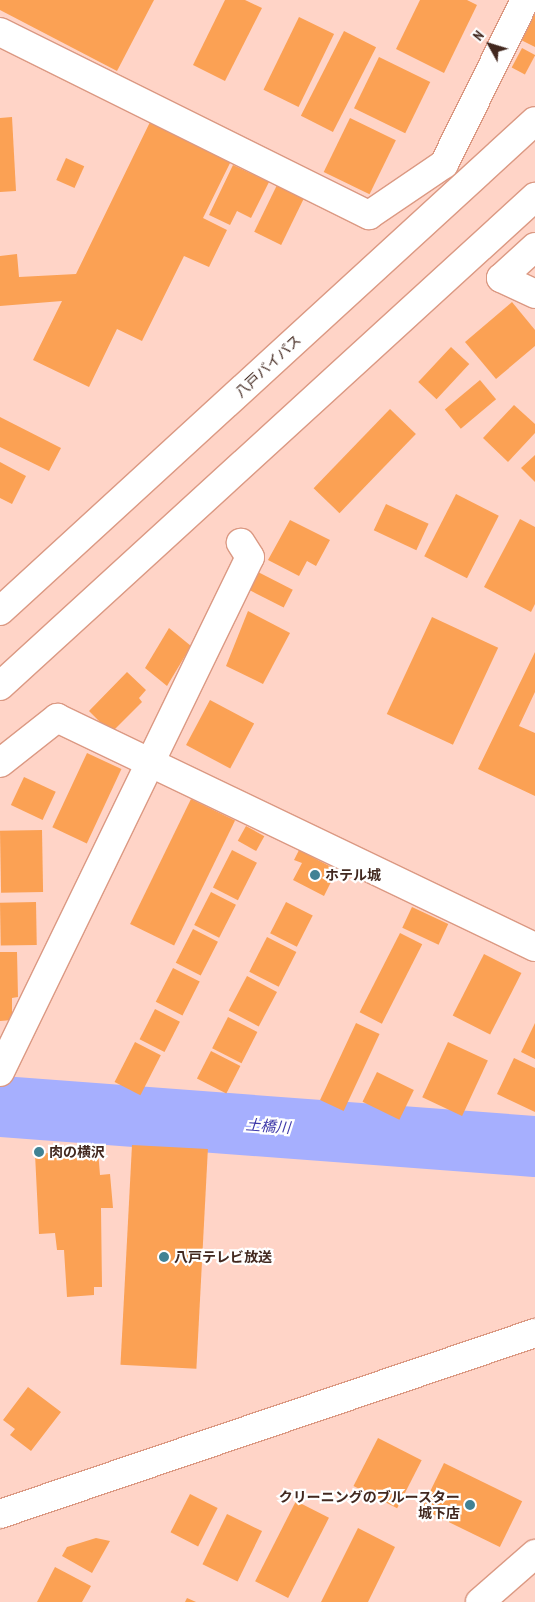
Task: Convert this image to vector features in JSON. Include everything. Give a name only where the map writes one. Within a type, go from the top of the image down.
[{"type":"main road","points":[[0,32],[369,215],[444,164],[525,0]]},
{"type":"main road","name":"八戸バイパス","points":[[0,611],[535,121]]},
{"type":"main road","points":[[0,686],[535,197]]},
{"type":"main road","points":[[535,247],[501,278],[535,294]]},
{"type":"main road","points":[[0,1072],[250,557],[241,543]]},
{"type":"main road","points":[[0,762],[57,718],[535,947]]},
{"type":"main road","points":[[0,1514],[535,1333]]},
{"type":"main road","points":[[480,1602],[535,1554]]},
{"type":"building","points":[[0,0],[154,0],[117,71],[0,10]]},
{"type":"building","points":[[225,0],[245,0],[262,8],[225,81],[193,65]]},
{"type":"building","points":[[420,0],[467,0],[477,5],[444,73],[396,49]]},
{"type":"building","points":[[535,13],[535,47],[521,40]]},
{"type":"building","points":[[299,17],[334,34],[299,107],[263,90]]},
{"type":"building","points":[[344,31],[376,47],[333,132],[301,116]]},
{"type":"building","points":[[522,48],[535,55],[525,74],[512,67]]},
{"type":"building","points":[[379,57],[430,82],[405,133],[354,108]]},
{"type":"building","points":[[12,117],[16,191],[0,192],[0,118]]},
{"type":"building","points":[[350,118],[396,140],[370,194],[324,172]]},
{"type":"building","points":[[151,120],[232,159],[203,218],[227,230],[209,267],[184,256],[142,341],[117,329],[89,387],[33,360],[62,301],[0,306],[0,256],[17,254],[19,277],[76,274]]},
{"type":"building","points":[[66,158],[84,166],[75,188],[56,180]]},
{"type":"building","points":[[233,165],[269,182],[251,218],[237,211],[230,225],[209,215]]},
{"type":"building","points":[[277,185],[304,198],[281,245],[254,232]]},
{"type":"building","points":[[512,302],[535,330],[535,346],[496,379],[465,342]]},
{"type":"building","points":[[451,347],[469,364],[437,399],[418,382]]},
{"type":"building","points":[[480,380],[496,399],[461,429],[445,410]]},
{"type":"building","points":[[514,405],[535,424],[535,433],[508,462],[483,438]]},
{"type":"building","points":[[390,409],[416,434],[339,513],[314,488]]},
{"type":"building","points":[[0,417],[61,448],[49,471],[0,447]]},
{"type":"building","points":[[535,455],[535,482],[521,468]]},
{"type":"building","points":[[0,462],[26,476],[12,504],[0,498]]},
{"type":"building","points":[[456,494],[499,516],[467,578],[424,556]]},
{"type":"building","points":[[386,504],[429,524],[416,550],[374,530]]},
{"type":"building","points":[[520,519],[535,527],[535,604],[531,612],[484,587]]},
{"type":"building","points":[[290,520],[330,540],[316,566],[307,561],[299,576],[268,560]]},
{"type":"building","points":[[258,572],[293,590],[284,608],[249,590]]},
{"type":"building","points":[[248,611],[290,633],[263,684],[226,666]]},
{"type":"building","points":[[432,617],[498,648],[453,745],[387,714]]},
{"type":"building","points":[[169,628],[191,646],[167,686],[145,668]]},
{"type":"building","points":[[535,652],[535,692],[519,726],[535,733],[535,796],[478,769]]},
{"type":"building","points":[[127,672],[146,690],[139,698],[142,702],[111,733],[89,711]]},
{"type":"building","points":[[210,700],[254,723],[230,769],[186,745]]},
{"type":"building","points":[[87,753],[121,769],[87,843],[52,827]]},
{"type":"building","points":[[24,777],[56,792],[43,820],[11,805]]},
{"type":"building","points":[[191,799],[235,820],[174,945],[130,924]]},
{"type":"building","points":[[246,826],[264,836],[256,851],[238,841]]},
{"type":"building","points":[[42,830],[43,892],[1,893],[0,831]]},
{"type":"building","points":[[232,850],[257,863],[238,900],[213,887]]},
{"type":"building","name":"ホテル城","points":[[299,850],[337,870],[324,896],[293,880],[302,863],[294,860]]},
{"type":"building","points":[[211,892],[236,905],[219,938],[194,925]]},
{"type":"building","points":[[36,902],[37,945],[1,946],[0,903]]},
{"type":"building","points":[[286,902],[313,916],[297,947],[270,933]]},
{"type":"building","points":[[412,907],[448,924],[439,945],[402,928]]},
{"type":"building","points":[[193,929],[218,942],[201,976],[176,963]]},
{"type":"building","points":[[400,933],[422,944],[382,1024],[360,1012]]},
{"type":"building","points":[[267,937],[296,952],[279,987],[249,972]]},
{"type":"building","points":[[0,952],[17,952],[18,997],[12,998],[12,1020],[0,1021]]},
{"type":"building","points":[[484,954],[521,973],[490,1035],[453,1015]]},
{"type":"building","points":[[173,968],[200,982],[182,1015],[156,1002]]},
{"type":"building","points":[[247,976],[277,992],[259,1026],[229,1010]]},
{"type":"building","points":[[155,1009],[180,1022],[165,1052],[140,1039]]},
{"type":"building","points":[[228,1017],[257,1032],[242,1063],[212,1048]]},
{"type":"building","points":[[356,1023],[380,1034],[344,1111],[320,1100]]},
{"type":"building","points":[[535,1023],[535,1059],[521,1052]]},
{"type":"building","points":[[135,1042],[161,1055],[140,1095],[115,1082]]},
{"type":"building","points":[[448,1042],[488,1061],[462,1116],[422,1097]]},
{"type":"building","points":[[211,1051],[240,1066],[226,1094],[197,1079]]},
{"type":"building","points":[[514,1058],[535,1068],[535,1112],[497,1094]]},
{"type":"building","points":[[377,1072],[414,1090],[399,1120],[363,1102]]},
{"type":"building","name":"八戸テレビ放送","points":[[132,1145],[208,1149],[196,1369],[120,1365]]},
{"type":"building","points":[[98,1150],[100,1175],[110,1174],[113,1208],[101,1208],[102,1287],[94,1287],[94,1295],[67,1297],[64,1250],[57,1250],[55,1233],[39,1234],[35,1154]]},
{"type":"building","points":[[28,1387],[61,1412],[31,1451],[10,1435],[15,1429],[3,1420]]},
{"type":"building","points":[[378,1438],[422,1460],[397,1508],[353,1486]]},
{"type":"building","points":[[444,1463],[522,1501],[500,1547],[422,1509]]},
{"type":"building","points":[[190,1494],[218,1508],[198,1546],[170,1532]]},
{"type":"building","points":[[296,1501],[329,1518],[288,1598],[255,1581]]},
{"type":"building","points":[[227,1514],[262,1531],[238,1581],[202,1564]]},
{"type":"building","points":[[358,1528],[395,1547],[368,1602],[321,1602]]},
{"type":"building","points":[[96,1538],[110,1541],[92,1573],[62,1556],[67,1547]]},
{"type":"building","points":[[55,1567],[91,1586],[82,1602],[37,1602]]},
{"type":"building","points":[[187,1598],[196,1602],[185,1602]]},
{"type":"waterway","name":"土橋川","points":[[0,1106],[535,1146]]},
{"type":"place","name":"ホテル城","points":[[315,875]]},
{"type":"place","name":"肉の横沢","points":[[39,1152]]},
{"type":"place","name":"八戸テレビ放送","points":[[164,1257]]},
{"type":"place","name":"クリーニングのブルースター 城下店","points":[[470,1505]]}]
